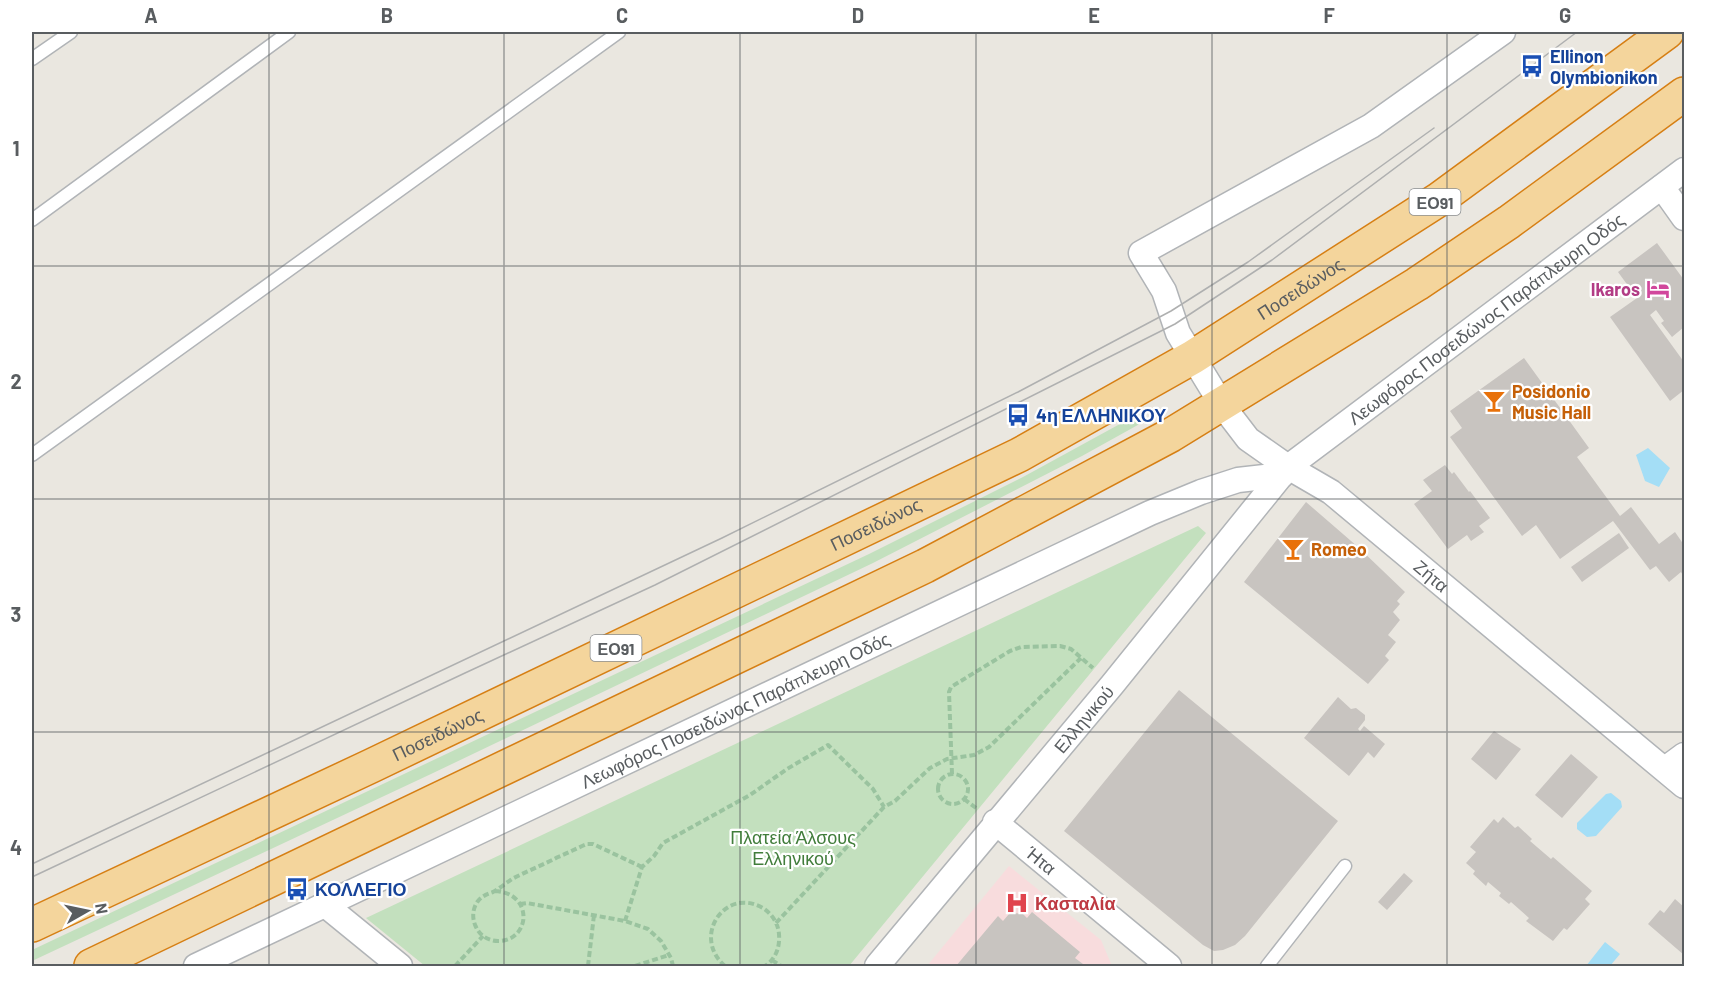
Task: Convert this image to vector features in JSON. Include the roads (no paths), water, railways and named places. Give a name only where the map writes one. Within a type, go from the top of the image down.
[{"type":"highway","name":"Ποσειδώνος","points":[[32,925],[371,766],[1019,455],[1193,357],[1438,200],[1667,32]]},
{"type":"highway","points":[[91,966],[925,566],[1142,452],[1426,278],[1509,222],[1684,94]]},
{"type":"street","points":[[1193,357],[1178,333],[1164,291],[1141,254],[1371,126],[1503,32]]},
{"type":"street","name":"Λεωφόρος Ποσειδώνος Παράπλευρη Οδός","points":[[196,966],[1150,513],[1238,480],[1285,471],[1684,170]]},
{"type":"street","points":[[1662,187],[1684,218]]},
{"type":"street","name":"Ζήτα","points":[[1193,357],[1222,405],[1248,439],[1285,471],[1331,492],[1684,786]]},
{"type":"street","name":"Ελληνικού","points":[[877,966],[995,822],[1112,685],[1285,471]]},
{"type":"street","points":[[1665,769],[1684,755]]},
{"type":"street","name":"Ήτα","points":[[995,822],[1169,966]]},
{"type":"street","points":[[324,904],[400,966]]},
{"type":"lane","points":[[32,59],[71,32]]},
{"type":"lane","points":[[32,220],[289,32]]},
{"type":"lane","points":[[32,455],[619,32]]},
{"type":"lane","points":[[1267,966],[1345,866]]},
{"type":"water","points":[[1648,448],[1670,468],[1659,487],[1645,481],[1636,455]]},
{"type":"water","points":[[1611,793],[1621,801],[1622,807],[1596,836],[1587,837],[1577,829],[1577,823],[1606,794]]},
{"type":"water","points":[[1605,942],[1620,954],[1610,966],[1586,966]]},
{"type":"tram line","points":[[32,877],[655,585],[1175,324],[1272,260],[1577,32]]},
{"type":"tram line","points":[[32,864],[722,538],[1018,392],[1171,311],[1248,262],[1434,128]]},
{"type":"place","name":"Ellinon Olymbionikon","points":[[1532,66]]},
{"type":"place","name":"Ikaros","points":[[1658,289]]},
{"type":"place","name":"Posidonio Music Hall","points":[[1494,401]]},
{"type":"place","name":"4η ΕΛΛΗΝΙΚΟΥ","points":[[1018,415]]},
{"type":"place","name":"Romeo","points":[[1293,549]]},
{"type":"place","name":"ΚΟΛΛΕΓΙΟ","points":[[297,889]]},
{"type":"place","name":"Κασταλία","points":[[1017,903]]},
{"type":"park label","name":"Πλατεία Άλσους Ελληνικού","points":[[793,847]]}]
